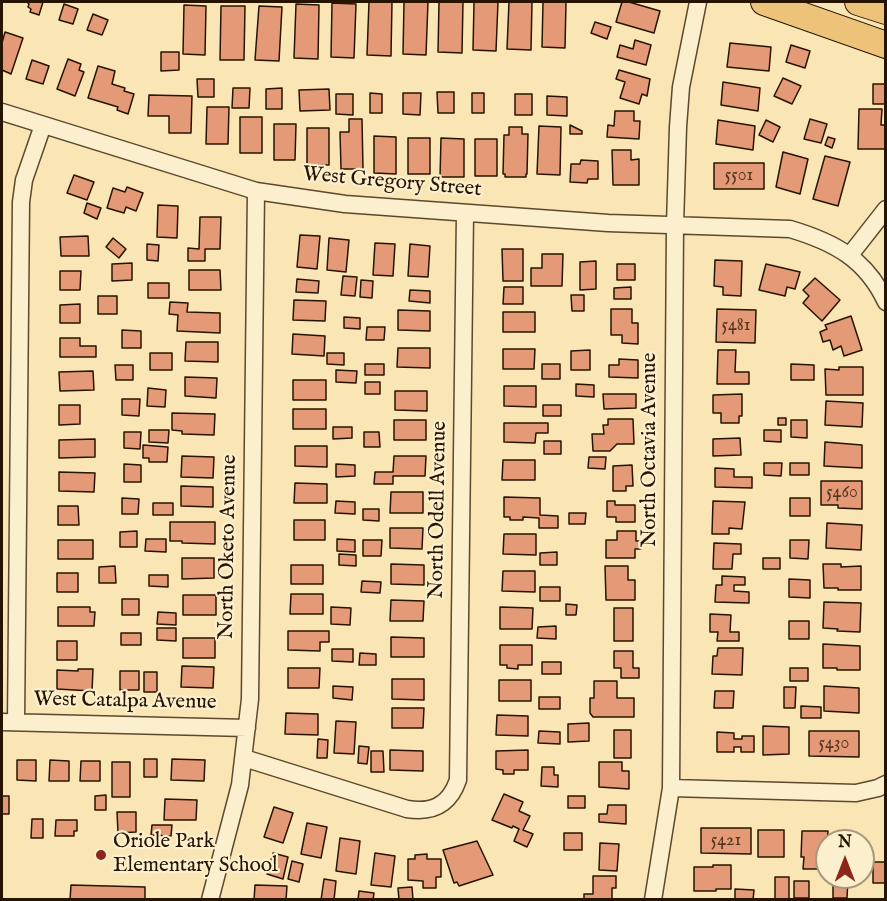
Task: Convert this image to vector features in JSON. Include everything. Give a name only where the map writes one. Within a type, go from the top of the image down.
[{"type":"main road","points":[[764,2],[885,45]]},
{"type":"main road","points":[[858,2],[885,11]]},
{"type":"street","name":"North Octavia Avenue","points":[[653,900],[671,788],[675,225],[678,127],[681,87],[698,2]]},
{"type":"street","name":"West Gregory Street","points":[[2,112],[256,191],[345,204],[465,213],[608,223],[790,229],[818,237],[850,255],[866,271],[880,290],[885,302]]},
{"type":"street","points":[[8,722],[21,202],[24,180],[43,125]]},
{"type":"street","name":"North Oketo Avenue","points":[[210,900],[240,786],[250,699],[256,191]]},
{"type":"street","points":[[850,255],[885,208]]},
{"type":"street","name":"North Odell Avenue","points":[[244,758],[407,809],[421,811],[432,809],[453,794],[458,780],[465,213]]},
{"type":"street","name":"West Catalpa Avenue","points":[[8,722],[247,728]]},
{"type":"street","points":[[671,788],[856,794],[885,784]]},
{"type":"building","points":[[27,2],[43,2],[39,15],[30,12],[31,9]]},
{"type":"building","points":[[369,2],[392,2],[391,56],[367,55]]},
{"type":"building","points":[[404,2],[428,2],[426,55],[403,54]]},
{"type":"building","points":[[439,2],[463,2],[462,53],[438,52]]},
{"type":"building","points":[[474,2],[498,2],[496,51],[473,50]]},
{"type":"building","points":[[509,2],[532,2],[531,50],[507,49]]},
{"type":"building","points":[[543,2],[566,2],[565,48],[542,47]]},
{"type":"building","points":[[622,2],[660,11],[654,33],[616,22]]},
{"type":"building","points":[[332,3],[356,4],[354,58],[331,57]]},
{"type":"building","points":[[64,4],[78,9],[73,24],[59,20]]},
{"type":"building","points":[[296,4],[319,5],[318,59],[294,58]]},
{"type":"building","points":[[184,5],[206,6],[205,55],[183,54]]},
{"type":"building","points":[[221,6],[245,6],[244,60],[220,60]]},
{"type":"building","points":[[259,6],[282,7],[279,61],[255,60]]},
{"type":"building","points":[[93,14],[108,20],[102,35],[87,30]]},
{"type":"building","points":[[595,22],[611,27],[607,39],[591,33]]},
{"type":"building","points":[[5,32],[23,38],[11,74],[2,70],[2,43]]},
{"type":"building","points":[[635,40],[651,45],[646,65],[617,57],[620,45],[633,49]]},
{"type":"building","points":[[730,43],[771,47],[769,71],[727,67]]},
{"type":"building","points":[[791,45],[810,51],[805,68],[786,62]]},
{"type":"building","points":[[161,52],[179,52],[179,70],[161,71]]},
{"type":"building","points":[[68,59],[81,64],[79,70],[84,72],[75,96],[57,89]]},
{"type":"building","points":[[32,60],[49,66],[43,84],[26,79]]},
{"type":"building","points":[[98,66],[115,71],[112,84],[134,94],[128,114],[117,110],[118,107],[88,98]]},
{"type":"building","points":[[619,70],[650,79],[647,96],[642,94],[639,104],[620,98],[625,82],[616,79]]},
{"type":"building","points":[[783,78],[801,86],[792,104],[774,96]]},
{"type":"building","points":[[197,79],[214,79],[214,97],[198,97]]},
{"type":"building","points":[[723,82],[760,88],[758,111],[721,105]]},
{"type":"building","points":[[873,84],[886,84],[886,104],[873,104]]},
{"type":"building","points":[[233,88],[250,88],[249,108],[232,108]]},
{"type":"building","points":[[282,88],[282,109],[266,109],[266,89]]},
{"type":"building","points":[[329,89],[330,110],[300,111],[299,90]]},
{"type":"building","points":[[437,92],[454,92],[454,113],[438,113]]},
{"type":"building","points":[[370,93],[382,94],[382,113],[370,113]]},
{"type":"building","points":[[403,93],[421,93],[420,115],[403,114]]},
{"type":"building","points":[[472,93],[484,93],[484,113],[472,113]]},
{"type":"building","points":[[336,94],[353,94],[353,115],[336,114]]},
{"type":"building","points":[[515,94],[532,94],[532,115],[515,115]]},
{"type":"building","points":[[149,95],[192,96],[191,133],[169,133],[169,116],[148,116]]},
{"type":"building","points":[[547,96],[567,97],[567,116],[547,115]]},
{"type":"building","points":[[207,107],[229,107],[228,144],[206,144]]},
{"type":"building","points":[[859,109],[882,109],[881,125],[885,125],[885,149],[858,149]]},
{"type":"building","points":[[615,111],[634,111],[634,121],[640,121],[639,139],[607,137],[608,125],[614,126]]},
{"type":"building","points":[[240,117],[262,117],[262,153],[240,153]]},
{"type":"building","points":[[349,119],[362,119],[363,169],[341,169],[340,132],[349,132]]},
{"type":"building","points":[[810,119],[827,124],[821,143],[804,139]]},
{"type":"building","points":[[718,120],[755,126],[753,150],[716,144]]},
{"type":"building","points":[[766,120],[780,127],[773,142],[759,135]]},
{"type":"building","points":[[274,124],[296,124],[295,160],[274,160]]},
{"type":"building","points":[[570,125],[582,131],[582,134],[570,134]]},
{"type":"building","points":[[539,126],[561,127],[560,175],[537,174]]},
{"type":"building","points":[[509,127],[522,127],[522,134],[528,134],[526,177],[505,177],[503,174],[504,135],[509,135]]},
{"type":"building","points":[[307,128],[329,128],[329,165],[307,165]]},
{"type":"building","points":[[374,136],[396,137],[396,174],[374,173]]},
{"type":"building","points":[[828,137],[835,139],[832,148],[825,145]]},
{"type":"building","points":[[408,138],[430,138],[430,174],[408,174]]},
{"type":"building","points":[[441,138],[464,139],[464,177],[440,177]]},
{"type":"building","points":[[475,139],[497,139],[497,176],[475,176]]},
{"type":"building","points":[[612,150],[631,150],[631,160],[639,159],[639,185],[613,185]]},
{"type":"building","points":[[783,152],[808,159],[800,194],[776,187]]},
{"type":"building","points":[[825,156],[850,162],[838,206],[813,199]]},
{"type":"building","points":[[581,160],[598,161],[598,179],[588,179],[587,183],[570,182],[571,164],[580,164]]},
{"type":"building","points":[[714,163],[764,163],[764,189],[714,189]]},
{"type":"building","points":[[74,175],[94,182],[87,200],[67,193]]},
{"type":"building","points":[[127,187],[143,193],[136,211],[126,207],[124,213],[107,208],[113,188],[125,192]]},
{"type":"building","points":[[87,203],[101,208],[97,219],[84,213]]},
{"type":"building","points":[[158,205],[178,206],[177,238],[157,237]]},
{"type":"building","points":[[200,217],[221,217],[220,249],[205,249],[205,261],[188,261],[188,248],[199,249]]},
{"type":"building","points":[[300,235],[320,236],[317,269],[297,267]]},
{"type":"building","points":[[88,236],[89,256],[61,256],[60,237]]},
{"type":"building","points":[[113,238],[126,249],[119,258],[106,247]]},
{"type":"building","points":[[329,238],[349,240],[346,272],[327,270]]},
{"type":"building","points":[[375,243],[395,244],[393,276],[373,275]]},
{"type":"building","points":[[147,244],[159,245],[158,261],[147,260]]},
{"type":"building","points":[[410,244],[430,246],[428,277],[408,276]]},
{"type":"building","points":[[502,249],[523,249],[523,281],[503,281]]},
{"type":"building","points":[[542,254],[563,254],[562,286],[531,286],[531,268],[542,268]]},
{"type":"building","points":[[715,260],[742,261],[741,296],[723,295],[723,287],[714,286]]},
{"type":"building","points":[[596,261],[596,289],[580,290],[580,262]]},
{"type":"building","points":[[132,263],[132,280],[112,281],[112,264]]},
{"type":"building","points":[[617,264],[635,264],[635,280],[617,280]]},
{"type":"building","points":[[766,264],[800,272],[795,289],[787,287],[785,296],[759,290]]},
{"type":"building","points":[[189,270],[220,270],[221,290],[189,290]]},
{"type":"building","points":[[60,271],[81,271],[80,290],[60,290]]},
{"type":"building","points":[[343,276],[357,277],[355,296],[341,295]]},
{"type":"building","points":[[815,278],[840,300],[822,321],[803,303],[809,296],[803,290]]},
{"type":"building","points":[[297,279],[319,281],[318,293],[296,292]]},
{"type":"building","points":[[361,280],[373,281],[372,298],[360,297]]},
{"type":"building","points":[[148,283],[169,283],[169,298],[148,298]]},
{"type":"building","points":[[504,287],[523,287],[523,304],[503,304]]},
{"type":"building","points":[[631,287],[631,299],[614,299],[614,288]]},
{"type":"building","points":[[410,290],[430,291],[430,303],[409,301]]},
{"type":"building","points":[[571,295],[584,295],[584,311],[572,311]]},
{"type":"building","points":[[98,296],[117,296],[117,314],[98,314]]},
{"type":"building","points":[[294,300],[326,301],[325,321],[293,320]]},
{"type":"building","points":[[170,302],[188,303],[187,312],[220,313],[220,333],[177,331],[178,315],[169,314]]},
{"type":"building","points":[[80,304],[80,323],[60,323],[60,305]]},
{"type":"building","points":[[611,309],[632,309],[632,323],[638,323],[638,344],[622,343],[622,335],[611,335]]},
{"type":"building","points":[[717,309],[756,310],[755,343],[716,342]]},
{"type":"building","points":[[398,310],[430,311],[430,331],[398,330]]},
{"type":"building","points":[[503,312],[535,312],[535,332],[503,332]]},
{"type":"building","points":[[851,316],[862,350],[844,356],[841,346],[833,350],[830,340],[823,342],[820,332],[827,329],[825,325]]},
{"type":"building","points":[[344,317],[360,318],[360,329],[344,328]]},
{"type":"building","points":[[367,327],[385,327],[384,340],[366,340]]},
{"type":"building","points":[[122,330],[141,331],[141,348],[122,348]]},
{"type":"building","points":[[293,334],[325,336],[324,356],[292,354]]},
{"type":"building","points":[[60,338],[80,338],[80,346],[96,346],[96,357],[60,357]]},
{"type":"building","points":[[186,342],[218,342],[218,362],[185,361]]},
{"type":"building","points":[[398,348],[430,348],[430,368],[397,367]]},
{"type":"building","points":[[503,349],[535,349],[534,369],[503,369]]},
{"type":"building","points":[[590,350],[590,370],[571,370],[571,351]]},
{"type":"building","points":[[718,350],[736,350],[735,372],[749,372],[749,384],[717,384]]},
{"type":"building","points":[[150,353],[172,353],[172,370],[150,370]]},
{"type":"building","points":[[327,353],[344,353],[344,365],[327,364]]},
{"type":"building","points":[[619,359],[638,360],[638,378],[609,377],[609,365],[619,365]]},
{"type":"building","points":[[365,364],[384,364],[384,375],[365,375]]},
{"type":"building","points":[[542,364],[560,364],[560,379],[542,379]]},
{"type":"building","points":[[791,364],[814,365],[814,380],[791,380]]},
{"type":"building","points":[[115,365],[133,365],[133,380],[116,380]]},
{"type":"building","points":[[839,367],[863,367],[863,395],[826,395],[825,369],[839,370]]},
{"type":"building","points":[[336,370],[357,371],[356,383],[336,382]]},
{"type":"building","points":[[93,371],[94,390],[60,391],[59,372]]},
{"type":"building","points":[[185,377],[217,378],[216,398],[185,396]]},
{"type":"building","points":[[293,380],[326,380],[326,400],[293,400]]},
{"type":"building","points":[[365,382],[380,382],[380,394],[365,394]]},
{"type":"building","points":[[576,384],[594,385],[594,397],[576,396]]},
{"type":"building","points":[[504,386],[536,386],[536,407],[504,406]]},
{"type":"building","points":[[148,388],[166,390],[165,407],[147,406]]},
{"type":"building","points":[[395,391],[427,391],[427,411],[395,410]]},
{"type":"building","points":[[603,394],[636,394],[636,408],[604,409]]},
{"type":"building","points":[[742,394],[742,416],[739,416],[739,423],[721,423],[721,413],[713,413],[713,395]]},
{"type":"building","points":[[122,399],[140,399],[139,416],[122,415]]},
{"type":"building","points":[[826,401],[863,403],[862,427],[825,425]]},
{"type":"building","points":[[59,405],[80,405],[80,424],[59,425]]},
{"type":"building","points":[[543,405],[561,405],[561,416],[543,416]]},
{"type":"building","points":[[293,409],[326,409],[326,429],[293,429]]},
{"type":"building","points":[[172,413],[215,414],[214,435],[182,434],[182,431],[172,430]]},
{"type":"building","points":[[778,418],[786,418],[786,425],[778,425]]},
{"type":"building","points":[[608,419],[633,419],[634,444],[617,444],[610,451],[593,451],[592,434],[604,434],[603,425],[608,425]]},
{"type":"building","points":[[394,420],[426,420],[426,440],[394,440]]},
{"type":"building","points":[[791,420],[807,420],[807,438],[791,437]]},
{"type":"building","points":[[504,423],[548,423],[548,433],[536,433],[535,443],[504,442]]},
{"type":"building","points":[[333,427],[352,427],[352,438],[333,439]]},
{"type":"building","points":[[149,430],[169,430],[168,443],[149,442]]},
{"type":"building","points":[[764,430],[781,430],[781,442],[764,441]]},
{"type":"building","points":[[124,432],[141,432],[140,449],[124,448]]},
{"type":"building","points":[[364,432],[379,432],[380,447],[364,447]]},
{"type":"building","points":[[740,438],[741,455],[713,456],[713,439]]},
{"type":"building","points":[[95,439],[95,457],[59,458],[59,440]]},
{"type":"building","points":[[544,441],[561,441],[561,454],[544,454]]},
{"type":"building","points":[[825,442],[862,445],[862,468],[824,466]]},
{"type":"building","points":[[143,445],[168,447],[167,462],[149,462],[149,458],[143,458]]},
{"type":"building","points":[[295,446],[327,446],[327,467],[295,466]]},
{"type":"building","points":[[182,456],[214,457],[213,478],[181,477]]},
{"type":"building","points":[[394,456],[426,456],[425,476],[393,476],[393,484],[374,484],[375,472],[393,472]]},
{"type":"building","points":[[589,457],[606,457],[605,469],[588,468]]},
{"type":"building","points":[[503,460],[535,460],[535,480],[502,480]]},
{"type":"building","points":[[764,463],[782,463],[781,476],[764,475]]},
{"type":"building","points":[[790,463],[809,463],[809,475],[790,475]]},
{"type":"building","points":[[124,464],[141,465],[141,482],[124,482]]},
{"type":"building","points":[[336,464],[355,465],[355,476],[336,477]]},
{"type":"building","points":[[632,465],[633,486],[626,486],[626,491],[613,491],[613,466]]},
{"type":"building","points":[[715,468],[734,469],[734,477],[752,477],[752,488],[715,487]]},
{"type":"building","points":[[59,472],[95,473],[94,492],[59,491]]},
{"type":"building","points":[[821,481],[862,481],[862,509],[821,505]]},
{"type":"building","points":[[295,483],[327,484],[327,503],[294,503]]},
{"type":"building","points":[[181,486],[213,487],[213,507],[181,506]]},
{"type":"building","points":[[391,492],[423,492],[423,513],[390,513]]},
{"type":"building","points":[[504,497],[540,498],[540,515],[558,516],[558,528],[539,528],[539,518],[523,517],[523,520],[510,520],[510,517],[504,517]]},
{"type":"building","points":[[122,498],[139,499],[138,514],[122,514]]},
{"type":"building","points":[[790,498],[810,498],[810,516],[790,516]]},
{"type":"building","points":[[336,501],[355,502],[355,514],[335,513]]},
{"type":"building","points":[[607,501],[615,501],[615,505],[635,505],[635,522],[616,522],[616,517],[607,517]]},
{"type":"building","points":[[713,501],[745,502],[742,529],[729,528],[729,534],[712,534]]},
{"type":"building","points":[[153,503],[173,503],[173,515],[153,515]]},
{"type":"building","points":[[58,506],[78,506],[79,525],[58,525]]},
{"type":"building","points":[[363,509],[379,509],[379,521],[363,520]]},
{"type":"building","points":[[569,513],[586,513],[585,524],[569,524]]},
{"type":"building","points":[[294,520],[325,520],[325,540],[294,540]]},
{"type":"building","points":[[170,522],[215,522],[215,544],[170,541]]},
{"type":"building","points":[[827,523],[862,525],[861,550],[826,548]]},
{"type":"building","points":[[390,528],[423,528],[422,549],[390,548]]},
{"type":"building","points":[[137,531],[137,547],[120,547],[120,532]]},
{"type":"building","points":[[617,531],[636,531],[636,541],[641,541],[641,549],[635,549],[635,558],[606,558],[606,540],[617,540]]},
{"type":"building","points":[[504,534],[536,534],[536,555],[503,554]]},
{"type":"building","points":[[146,539],[166,539],[166,552],[145,551]]},
{"type":"building","points":[[337,539],[355,540],[355,552],[337,551]]},
{"type":"building","points":[[58,540],[93,540],[93,559],[58,559]]},
{"type":"building","points":[[363,540],[382,540],[381,556],[363,556]]},
{"type":"building","points":[[790,540],[809,540],[808,559],[790,558]]},
{"type":"building","points":[[714,543],[741,544],[741,554],[733,554],[732,569],[713,569]]},
{"type":"building","points":[[557,552],[557,565],[540,565],[540,553]]},
{"type":"building","points":[[339,554],[356,555],[356,566],[339,565]]},
{"type":"building","points":[[182,558],[214,558],[214,578],[182,579]]},
{"type":"building","points":[[763,558],[780,558],[780,569],[763,569]]},
{"type":"building","points":[[391,564],[424,565],[424,585],[391,584]]},
{"type":"building","points":[[823,564],[841,564],[841,567],[861,566],[861,590],[824,588]]},
{"type":"building","points":[[291,565],[323,565],[323,584],[291,584]]},
{"type":"building","points":[[115,566],[116,583],[99,583],[99,567]]},
{"type":"building","points":[[605,566],[628,566],[628,580],[635,580],[635,600],[606,600]]},
{"type":"building","points":[[503,571],[535,571],[535,592],[502,591]]},
{"type":"building","points":[[57,573],[78,573],[78,592],[57,592]]},
{"type":"building","points":[[149,575],[168,575],[168,587],[149,586]]},
{"type":"building","points":[[722,576],[745,577],[745,585],[734,585],[734,591],[749,592],[749,603],[715,602],[716,585],[722,585]]},
{"type":"building","points":[[789,579],[810,580],[810,598],[789,597]]},
{"type":"building","points":[[362,581],[381,582],[380,593],[361,592]]},
{"type":"building","points":[[540,587],[560,587],[560,601],[540,601]]},
{"type":"building","points":[[291,594],[323,594],[323,614],[290,614]]},
{"type":"building","points":[[183,595],[216,595],[216,615],[183,615]]},
{"type":"building","points":[[122,599],[139,599],[139,615],[122,615]]},
{"type":"building","points":[[391,600],[424,601],[423,621],[390,621]]},
{"type":"building","points":[[824,602],[861,603],[860,632],[823,628]]},
{"type":"building","points":[[566,604],[577,605],[576,615],[566,615]]},
{"type":"building","points":[[58,607],[90,607],[90,612],[95,612],[94,626],[58,626]]},
{"type":"building","points":[[331,607],[351,608],[350,625],[331,624]]},
{"type":"building","points":[[500,607],[533,608],[532,629],[500,629]]},
{"type":"building","points":[[614,608],[633,608],[633,641],[614,641]]},
{"type":"building","points":[[158,612],[176,613],[176,625],[157,624]]},
{"type":"building","points":[[710,614],[731,615],[730,632],[739,632],[739,641],[717,641],[718,632],[710,632]]},
{"type":"building","points":[[789,621],[809,621],[809,639],[789,639]]},
{"type":"building","points":[[556,626],[556,639],[537,638],[538,627]]},
{"type":"building","points":[[157,628],[176,628],[176,641],[157,640]]},
{"type":"building","points":[[288,631],[329,631],[329,642],[320,642],[320,651],[288,650]]},
{"type":"building","points":[[121,633],[141,633],[141,645],[121,645]]},
{"type":"building","points":[[391,637],[424,638],[424,657],[391,657]]},
{"type":"building","points":[[183,638],[215,638],[215,658],[183,658]]},
{"type":"building","points":[[57,641],[77,641],[77,660],[57,660]]},
{"type":"building","points":[[823,644],[860,646],[860,670],[823,668]]},
{"type":"building","points":[[500,645],[532,645],[532,665],[518,665],[518,669],[500,665]]},
{"type":"building","points":[[718,648],[743,648],[742,675],[712,674],[713,656],[717,656]]},
{"type":"building","points":[[332,649],[353,649],[353,662],[332,661]]},
{"type":"building","points":[[614,651],[633,651],[633,668],[639,668],[639,678],[621,678],[621,668],[614,668]]},
{"type":"building","points":[[360,653],[376,654],[376,665],[359,665]]},
{"type":"building","points":[[542,662],[561,662],[561,674],[542,674]]},
{"type":"building","points":[[182,666],[214,667],[213,688],[181,687]]},
{"type":"building","points":[[288,668],[320,668],[319,688],[288,688]]},
{"type":"building","points":[[790,668],[808,668],[808,681],[790,681]]},
{"type":"building","points":[[78,669],[93,669],[92,691],[57,689],[57,670],[78,671]]},
{"type":"building","points":[[120,671],[139,671],[139,690],[120,690]]},
{"type":"building","points":[[144,672],[157,672],[157,692],[144,692]]},
{"type":"building","points":[[392,679],[424,679],[424,700],[392,699]]},
{"type":"building","points":[[499,680],[531,680],[531,701],[499,701]]},
{"type":"building","points":[[594,681],[617,681],[617,698],[634,698],[634,717],[593,717],[590,713],[590,698],[594,698]]},
{"type":"building","points":[[333,686],[353,687],[352,700],[333,698]]},
{"type":"building","points":[[824,686],[859,688],[859,713],[824,711]]},
{"type":"building","points":[[784,687],[796,687],[795,708],[784,708]]},
{"type":"building","points":[[715,691],[734,691],[733,708],[714,708]]},
{"type":"building","points":[[539,697],[560,697],[560,709],[539,709]]},
{"type":"building","points":[[801,706],[821,707],[821,718],[801,718]]},
{"type":"building","points":[[392,708],[424,708],[423,728],[392,728]]},
{"type":"building","points":[[286,713],[318,714],[318,735],[285,734]]},
{"type":"building","points":[[497,715],[528,716],[528,736],[496,735]]},
{"type":"building","points":[[336,721],[356,722],[354,754],[334,753]]},
{"type":"building","points":[[589,723],[589,741],[568,742],[568,724]]},
{"type":"building","points":[[763,726],[789,727],[789,754],[763,755]]},
{"type":"building","points":[[614,730],[631,730],[631,758],[614,758]]},
{"type":"building","points":[[539,731],[560,732],[560,744],[538,743]]},
{"type":"building","points":[[809,731],[859,731],[859,757],[809,756]]},
{"type":"building","points":[[717,732],[734,733],[734,739],[754,736],[754,752],[741,752],[741,747],[734,747],[734,752],[717,752]]},
{"type":"building","points":[[318,739],[328,740],[327,758],[317,758]]},
{"type":"building","points":[[359,746],[369,747],[367,764],[358,763]]},
{"type":"building","points":[[390,750],[423,751],[423,771],[390,770]]},
{"type":"building","points":[[528,750],[528,770],[514,770],[514,774],[503,774],[503,770],[496,769],[496,751]]},
{"type":"building","points":[[371,751],[383,751],[384,772],[371,772]]},
{"type":"building","points":[[144,759],[157,759],[157,777],[144,777]]},
{"type":"building","points":[[172,759],[205,760],[204,781],[171,780]]},
{"type":"building","points":[[17,760],[36,760],[36,781],[17,780]]},
{"type":"building","points":[[50,760],[69,761],[69,781],[49,781]]},
{"type":"building","points":[[81,761],[100,761],[100,781],[80,781]]},
{"type":"building","points":[[112,762],[130,762],[130,797],[112,797]]},
{"type":"building","points":[[599,762],[622,762],[622,771],[629,771],[629,789],[599,787]]},
{"type":"building","points":[[542,767],[554,767],[554,775],[558,775],[558,787],[541,786]]},
{"type":"building","points":[[504,794],[523,802],[519,811],[530,816],[523,830],[533,834],[527,847],[514,841],[519,829],[492,820]]},
{"type":"building","points":[[106,795],[106,810],[95,810],[95,796]]},
{"type":"building","points":[[2,796],[9,796],[9,814],[2,814]]},
{"type":"building","points":[[568,796],[585,796],[585,808],[568,808]]},
{"type":"building","points":[[165,799],[197,800],[196,820],[164,820]]},
{"type":"building","points":[[608,805],[626,805],[626,824],[599,822],[599,814],[607,814]]},
{"type":"building","points":[[274,807],[293,813],[283,843],[264,837]]},
{"type":"building","points":[[117,812],[136,812],[136,832],[118,833]]},
{"type":"building","points":[[32,819],[43,819],[43,838],[31,838]]},
{"type":"building","points":[[56,820],[77,820],[77,831],[74,831],[74,836],[55,836]]},
{"type":"building","points":[[307,823],[327,827],[321,858],[301,854]]},
{"type":"building","points":[[152,825],[172,825],[171,836],[151,835]]},
{"type":"building","points":[[701,828],[751,828],[751,854],[701,853]]},
{"type":"building","points":[[758,830],[784,830],[784,857],[758,857]]},
{"type":"building","points":[[802,831],[815,831],[815,869],[803,869],[804,857],[801,857]]},
{"type":"building","points":[[564,833],[582,833],[582,850],[564,850]]},
{"type":"building","points":[[340,838],[360,841],[356,874],[336,871]]},
{"type":"building","points":[[477,841],[493,875],[459,886],[457,882],[454,883],[443,850]]},
{"type":"building","points":[[600,843],[619,844],[617,871],[599,870]]},
{"type":"building","points":[[885,848],[886,883],[875,883],[875,862],[885,862]]},
{"type":"building","points":[[273,853],[288,857],[283,879],[267,874]]},
{"type":"building","points":[[375,853],[395,856],[391,887],[371,885]]},
{"type":"building","points":[[427,854],[427,859],[441,859],[441,877],[436,877],[436,888],[423,888],[423,881],[408,880],[408,859],[415,859],[415,855]]},
{"type":"building","points":[[292,861],[303,864],[299,882],[288,879]]},
{"type":"building","points":[[713,865],[731,865],[731,889],[694,891],[694,867],[713,867]]},
{"type":"building","points":[[593,876],[616,876],[616,888],[612,888],[612,900],[584,900],[584,894],[593,894]]},
{"type":"building","points":[[775,877],[789,877],[789,899],[775,899]]},
{"type":"building","points":[[324,879],[336,881],[334,900],[321,900]]},
{"type":"building","points":[[794,881],[809,881],[809,898],[794,898]]},
{"type":"building","points":[[71,885],[145,887],[145,900],[70,900]]},
{"type":"building","points":[[255,885],[287,886],[286,900],[254,900]]},
{"type":"building","points":[[412,887],[413,900],[399,900],[398,888]]},
{"type":"building","points":[[735,889],[754,890],[753,900],[735,900]]},
{"type":"building","points":[[833,889],[847,889],[847,898],[833,898]]},
{"type":"building","points":[[359,891],[374,893],[373,900],[358,900]]},
{"type":"place","name":"Oriole Park Elementary School","points":[[101,855]]}]
